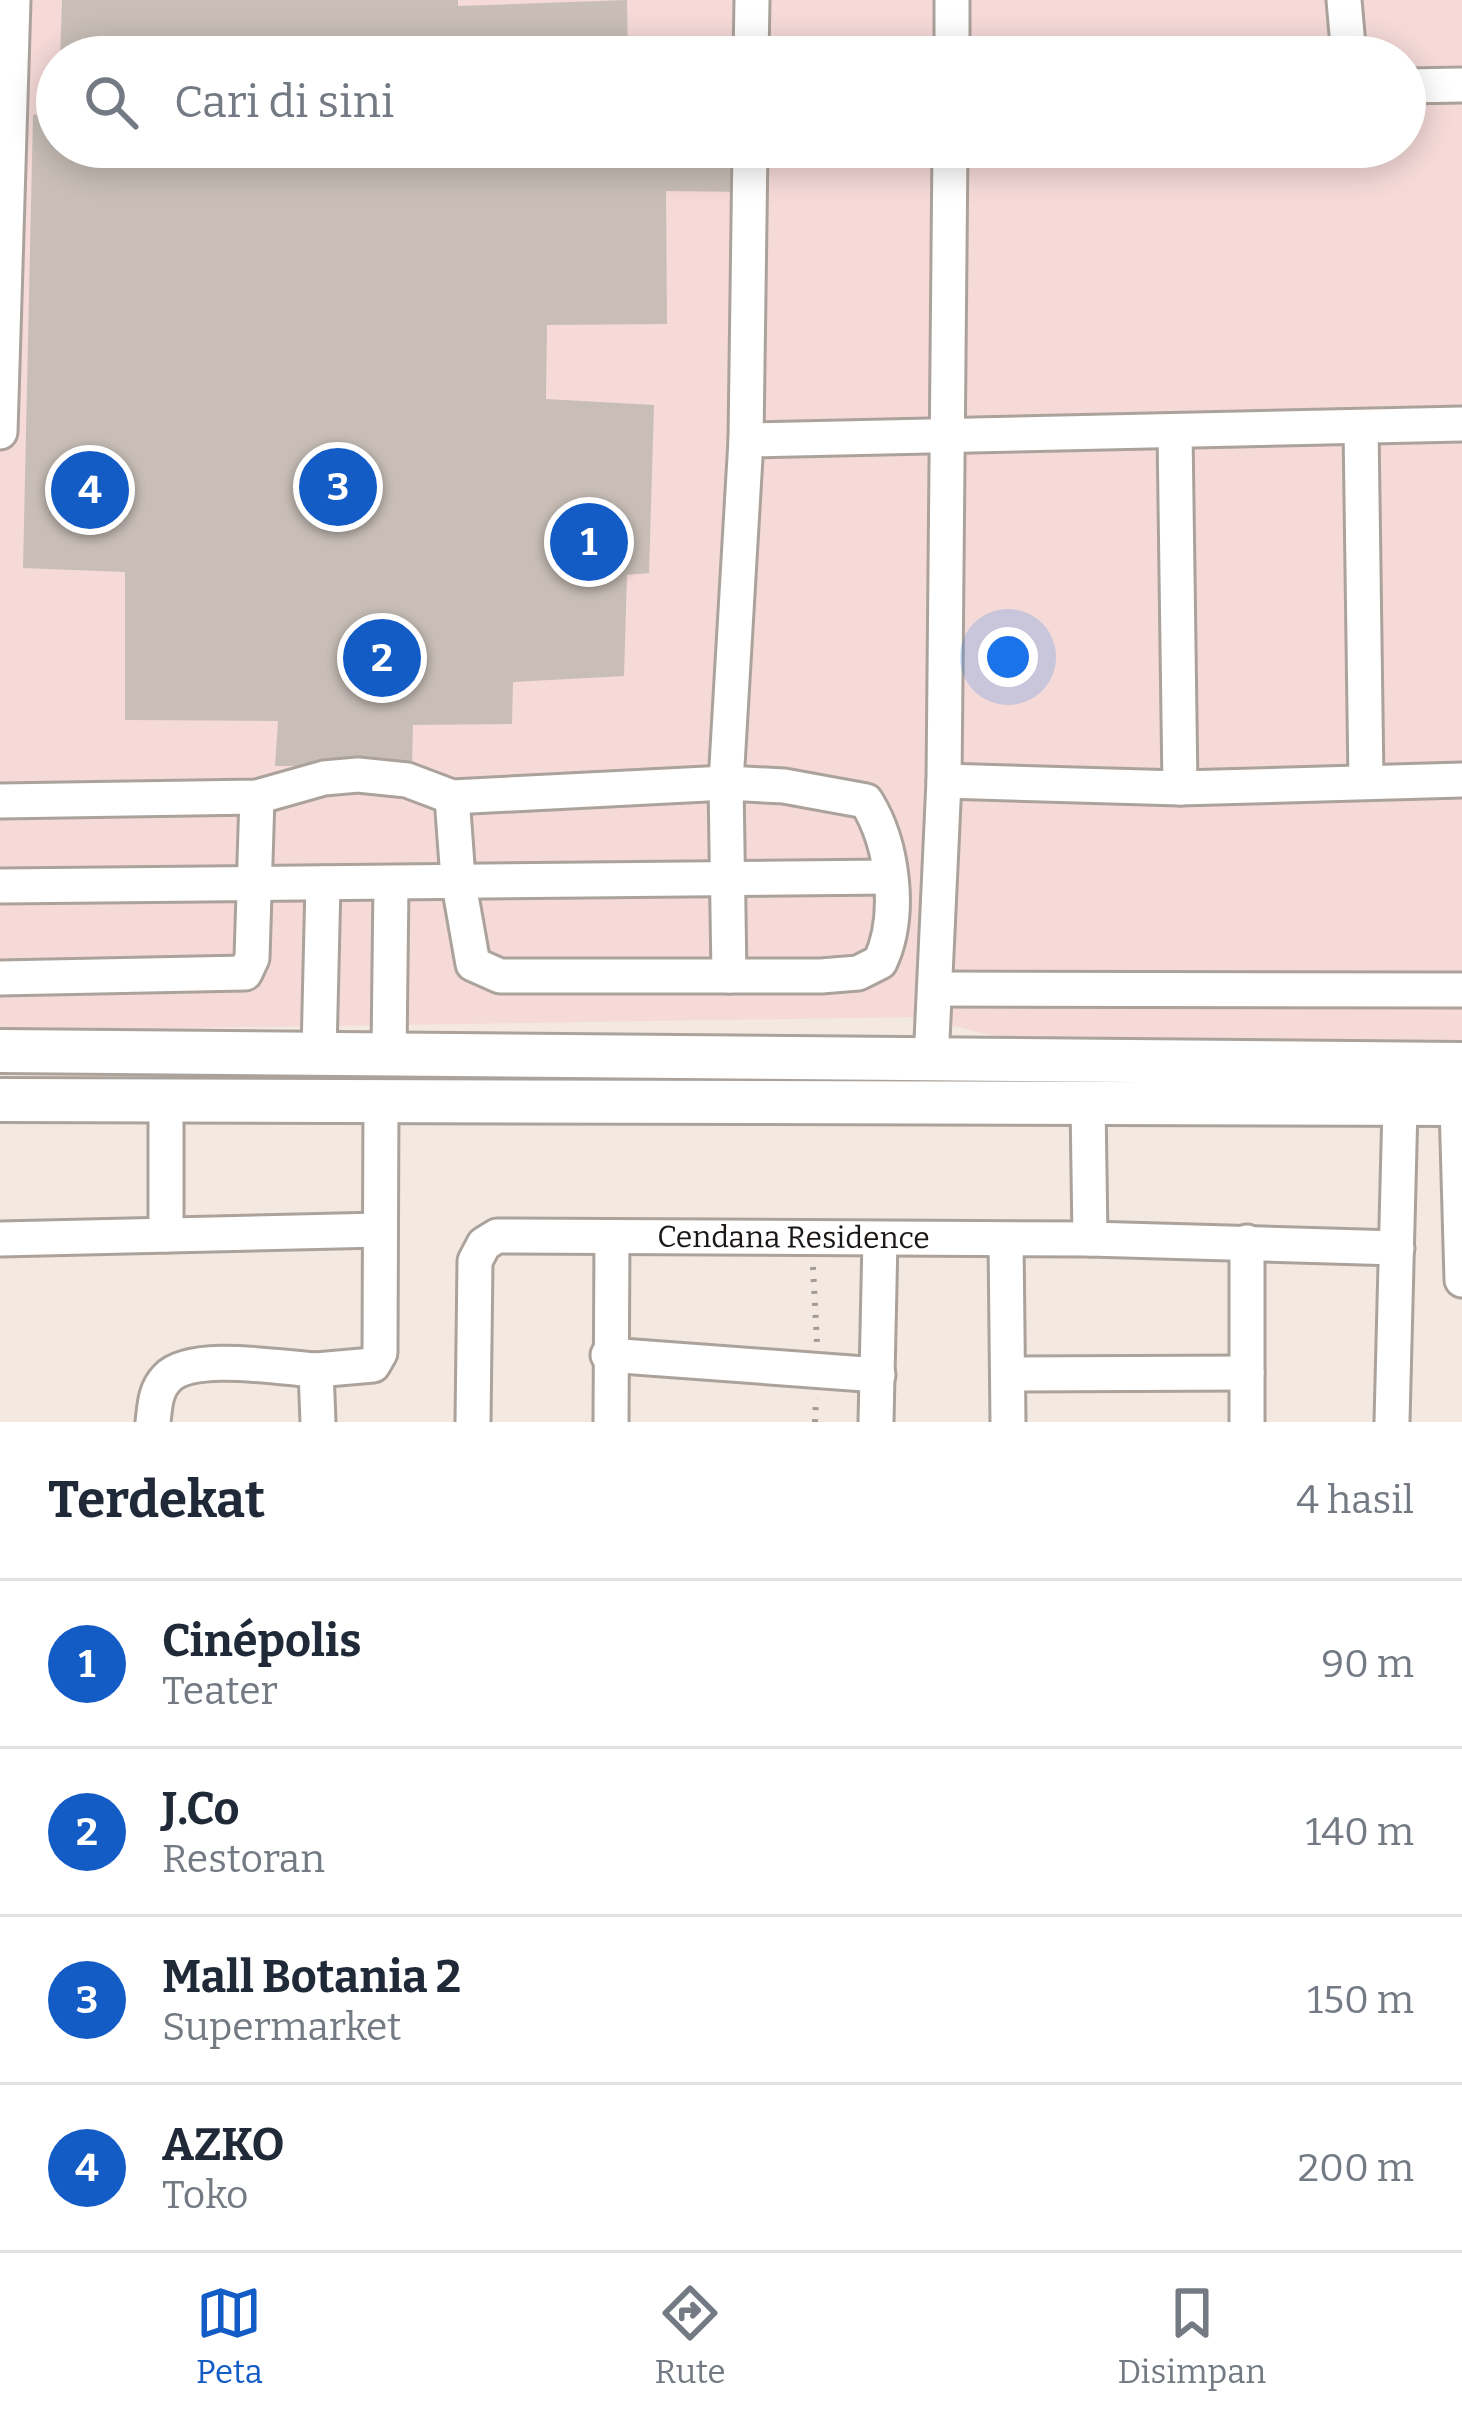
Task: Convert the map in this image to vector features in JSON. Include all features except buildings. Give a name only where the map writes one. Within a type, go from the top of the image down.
[{"type":"main road","points":[[0,1051],[931,1062],[1460,1091]]},
{"type":"main road","points":[[0,1100],[1400,1106],[1460,1091]]},
{"type":"street","points":[[0,432],[14,0]]},
{"type":"street","points":[[751,36],[752,0]]},
{"type":"street","points":[[952,0],[952,36]]},
{"type":"street","points":[[1343,0],[1347,36]]},
{"type":"street","points":[[1426,86],[1462,85]]},
{"type":"street","points":[[729,976],[726,784],[746,440],[750,168]]},
{"type":"street","points":[[931,1062],[944,781],[950,168]]},
{"type":"street","points":[[746,440],[1462,424]]},
{"type":"street","points":[[1361,427],[1366,782]]},
{"type":"street","points":[[1175,431],[1180,788]]},
{"type":"street","points":[[0,801],[257,797],[324,778],[358,775],[407,780],[452,797],[726,784],[784,786],[866,801],[883,828],[890,877],[890,942],[880,962],[858,973],[500,976],[473,964],[458,879],[452,797]]},
{"type":"street","points":[[944,781],[1180,788],[1462,780]]},
{"type":"street","points":[[0,978],[245,973],[252,958],[257,797]]},
{"type":"street","points":[[0,886],[890,877]]},
{"type":"street","points":[[319,1052],[323,883]]},
{"type":"street","points":[[389,1052],[391,884]]},
{"type":"street","points":[[935,989],[1462,990]]},
{"type":"street","points":[[1460,1091],[1462,1280]]},
{"type":"street","points":[[166,1100],[166,1235]]},
{"type":"street","points":[[152,1422],[158,1390],[178,1370],[208,1363],[316,1370],[373,1365],[380,1353],[381,1101]]},
{"type":"street","points":[[1088,1103],[1090,1239]]},
{"type":"street","points":[[1392,1422],[1400,1106]]},
{"type":"street","points":[[0,1239],[380,1230]]},
{"type":"street","name":"Cendana Residence","points":[[473,1422],[476,1261],[484,1244],[497,1236],[1090,1239],[1397,1248]]},
{"type":"street","points":[[611,1422],[612,1238]]},
{"type":"street","points":[[876,1422],[880,1239]]},
{"type":"street","points":[[1006,1240],[1008,1422]]},
{"type":"street","points":[[1247,1242],[1247,1422]]},
{"type":"street","points":[[608,1355],[878,1375]]},
{"type":"street","points":[[316,1370],[318,1422]]},
{"type":"street","points":[[1008,1373],[1247,1373]]},
{"type":"path","points":[[811,1239],[818,1371],[815,1422]]},
{"type":"shaded area","points":[[0,0],[1462,0],[1462,1040],[1001,1038],[919,1017],[0,1031]]},
{"type":"place","name":"Mall Botania 2","points":[[338,487]]},
{"type":"place","name":"AZKO","points":[[90,490]]},
{"type":"place","name":"Cinépolis","points":[[589,542]]},
{"type":"place","name":"J.Co","points":[[382,658]]}]
